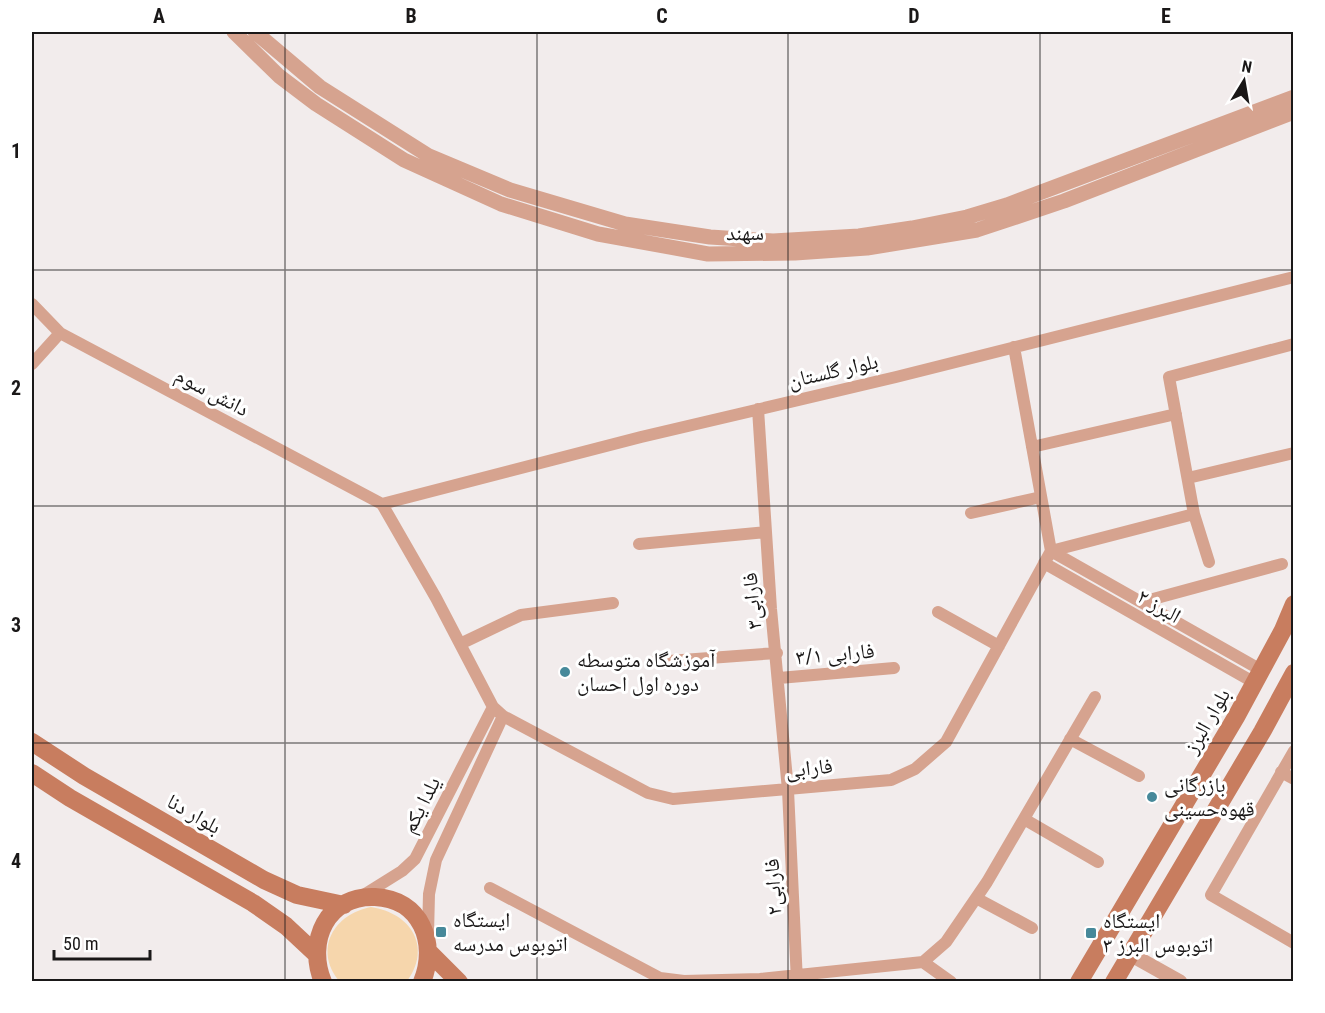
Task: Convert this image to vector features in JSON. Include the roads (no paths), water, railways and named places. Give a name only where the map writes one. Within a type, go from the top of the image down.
[{"type":"main road","name":"بلوار البرز","points":[[1079,981],[1258,676],[1283,630],[1293,604]]},
{"type":"main road","points":[[1114,981],[1262,732],[1293,673]]},
{"type":"main road","name":"بلوار دنا","points":[[32,742],[84,776],[264,880],[297,894],[350,902],[375,897],[392,901],[408,909],[420,922],[428,946]]},
{"type":"main road","points":[[32,773],[70,798],[253,903],[286,926],[316,954]]},
{"type":"main road","points":[[323,981],[318,969],[317,939],[332,914],[350,902]]},
{"type":"main road","points":[[422,981],[428,968],[428,946]]},
{"type":"main road","points":[[428,946],[459,981]]},
{"type":"street","name":"سهند","points":[[234,32],[279,76],[316,104],[404,160],[501,204],[598,234],[708,254],[795,253],[867,248],[977,230],[1064,201],[1293,112]]},
{"type":"street","name":"سهند","points":[[255,32],[320,87],[376,124],[429,156],[510,190],[625,224],[710,237],[773,241],[859,236],[967,217],[1007,205],[1293,97]]},
{"type":"street","name":"بلوار گلستان","points":[[382,504],[641,436],[1014,347],[1293,277]]},
{"type":"street","name":"دانش سوم","points":[[32,304],[60,333],[382,504]]},
{"type":"street","points":[[32,364],[60,333]]},
{"type":"street","points":[[1209,562],[1194,514],[1169,377],[1293,344]]},
{"type":"street","points":[[1014,347],[1051,551],[1194,514]]},
{"type":"street","name":"فارابی۳","points":[[758,409],[788,790]]},
{"type":"street","points":[[1032,447],[1176,414]]},
{"type":"street","points":[[1188,478],[1293,453]]},
{"type":"street","points":[[971,513],[1041,497]]},
{"type":"street","name":"فارابی","points":[[382,504],[493,707],[502,716],[648,793],[673,799],[891,780],[915,769],[946,742],[1051,551]]},
{"type":"street","points":[[639,544],[766,532]]},
{"type":"street","name":"البرز ۲","points":[[1051,551],[1142,602],[1258,676]]},
{"type":"street","name":"البرز ۲","points":[[1044,563],[1258,676]]},
{"type":"street","points":[[1142,602],[1282,564]]},
{"type":"street","points":[[460,644],[521,615],[613,603]]},
{"type":"street","points":[[939,612],[999,646]]},
{"type":"street","points":[[655,662],[777,654]]},
{"type":"street","name":"فارابی ۳/۱","points":[[779,678],[894,668]]},
{"type":"street","points":[[490,888],[660,978],[696,981],[797,978],[923,962],[946,942],[976,898],[1095,697]]},
{"type":"street","name":"یلدا یکم","points":[[350,902],[402,871],[415,859],[493,707]]},
{"type":"street","name":"یلدا یکم","points":[[428,946],[429,894],[436,860],[502,716]]},
{"type":"street","points":[[1070,739],[1139,776]]},
{"type":"street","points":[[1293,751],[1211,895],[1293,943]]},
{"type":"street","points":[[1281,772],[1293,779]]},
{"type":"street","name":"فارابی۲","points":[[788,790],[797,978]]},
{"type":"street","points":[[1023,819],[1098,862]]},
{"type":"street","points":[[976,898],[1032,928]]},
{"type":"street","points":[[1130,954],[1180,981]]},
{"type":"street","points":[[923,962],[951,981]]},
{"type":"place","name":"آموزشگاه متوسطه دوره اول احسان","points":[[565,672]]},
{"type":"place","name":"بازرگانی قهوه‌حسینی","points":[[1152,797]]},
{"type":"place","name":"ایستگاه اتوبوس مدرسه","points":[[441,932]]},
{"type":"place","name":"ایستگاه اتوبوس البرز ۳","points":[[1091,933]]}]
